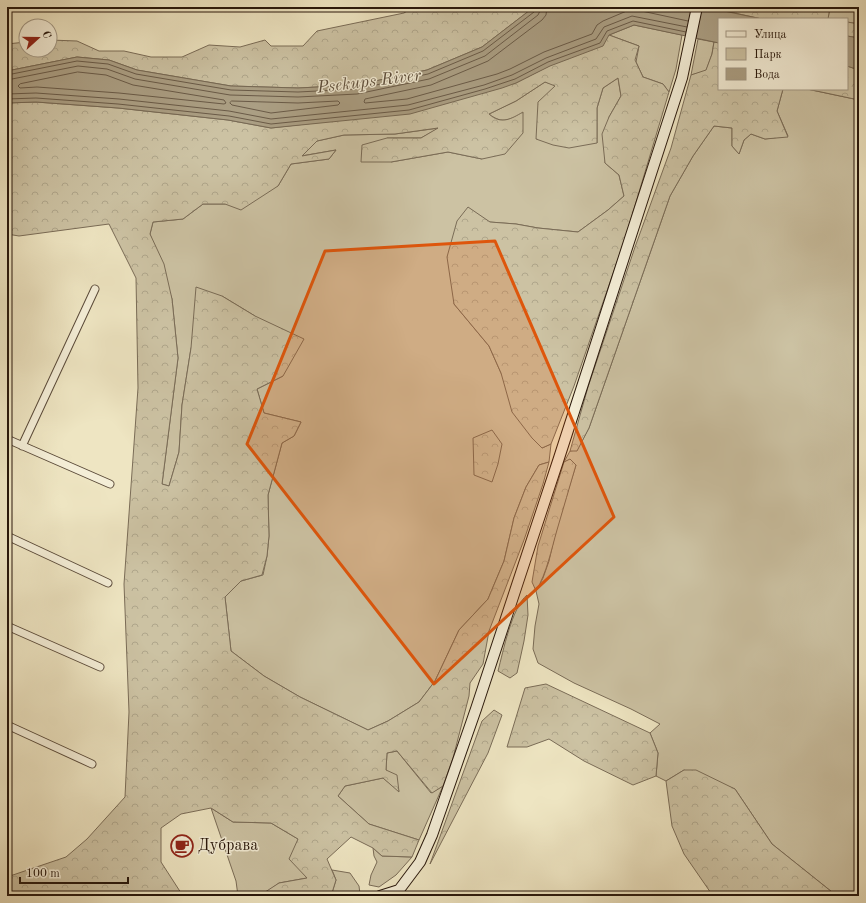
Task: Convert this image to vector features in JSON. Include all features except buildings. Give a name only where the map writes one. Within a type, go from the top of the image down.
[{"type":"main road","points":[[380,896],[399,890],[420,862],[432,835],[476,709],[562,450],[682,78],[697,7]]},
{"type":"street","points":[[22,446],[95,289]]},
{"type":"street","points":[[7,439],[110,484]]},
{"type":"street","points":[[7,536],[108,583]]},
{"type":"street","points":[[7,626],[100,667]]},
{"type":"street","points":[[7,725],[92,764]]},
{"type":"highlighted area","points":[[495,241],[614,517],[434,684],[247,444],[325,251]]},
{"type":"green space","points":[[413,7],[534,7],[482,47],[427,70],[357,85],[298,88],[231,86],[137,70],[109,60],[77,57],[7,71],[7,44],[18,43],[18,58],[58,58],[58,40],[77,41],[99,51],[124,51],[151,57],[182,57],[209,45],[240,47],[265,40],[271,46],[303,46],[317,31],[404,13]]},
{"type":"green space","points":[[707,7],[830,7],[828,18],[757,18]]},
{"type":"green space","points":[[830,7],[859,7],[859,24],[848,22],[848,18],[828,18]]},
{"type":"green space","points":[[848,22],[859,24],[859,38],[848,36]]},
{"type":"green space","points":[[634,25],[682,35],[676,69],[669,92],[663,84],[643,77],[636,62],[639,46],[609,35]]},
{"type":"green space","points":[[609,35],[639,46],[635,60],[643,77],[663,84],[669,92],[625,239],[574,386],[551,444],[542,448],[532,438],[512,412],[501,373],[489,346],[454,304],[447,257],[457,221],[468,207],[490,222],[578,232],[624,196],[619,175],[605,163],[602,134],[609,117],[621,96],[618,78],[603,88],[597,108],[597,143],[569,148],[553,145],[536,139],[538,102],[555,86],[545,82],[516,101],[489,114],[498,119],[506,120],[523,112],[523,133],[505,154],[482,159],[448,152],[391,162],[361,162],[362,145],[387,138],[421,138],[438,128],[395,134],[344,135],[317,141],[302,156],[336,150],[329,159],[291,164],[278,186],[241,210],[225,204],[203,204],[183,219],[153,222],[150,234],[164,264],[172,299],[178,358],[162,484],[169,486],[179,452],[182,405],[191,348],[196,287],[222,296],[255,316],[304,339],[283,376],[257,389],[264,413],[301,422],[294,436],[282,443],[268,495],[269,536],[267,556],[262,575],[241,581],[225,597],[231,651],[264,676],[300,697],[368,730],[388,721],[419,702],[435,681],[459,630],[488,599],[504,561],[514,518],[526,487],[539,465],[549,462],[524,540],[489,631],[483,664],[470,683],[469,696],[453,758],[443,786],[432,793],[397,751],[387,753],[386,770],[397,775],[399,792],[383,778],[345,786],[338,796],[369,824],[419,840],[412,857],[382,856],[373,848],[351,837],[327,859],[336,880],[331,896],[259,896],[279,883],[307,878],[289,859],[298,839],[271,823],[233,822],[211,808],[181,814],[161,828],[161,862],[183,896],[7,896],[7,877],[66,857],[87,839],[125,797],[129,712],[124,584],[138,388],[136,278],[109,224],[19,236],[7,234],[7,103],[36,102],[118,108],[228,120],[271,128],[323,122],[516,83]]},
{"type":"green space","points":[[698,39],[714,42],[712,54],[706,71],[691,75]]},
{"type":"green space","points":[[714,42],[718,43],[718,90],[783,90],[777,111],[788,137],[765,139],[751,134],[744,140],[739,154],[732,146],[732,128],[714,126],[693,156],[670,196],[589,428],[577,451],[570,451],[588,387],[635,247],[671,148],[691,75],[706,70],[712,54]]},
{"type":"green space","points":[[848,66],[859,70],[859,100],[812,90],[848,90]]},
{"type":"green space","points":[[618,78],[621,96],[609,117],[605,163],[619,175],[624,196],[608,210],[578,232],[489,222],[468,208],[454,304],[489,346],[501,373],[542,448],[551,444],[549,462],[539,465],[526,487],[514,518],[504,561],[488,599],[459,630],[435,681],[419,702],[388,721],[368,730],[300,697],[264,676],[231,651],[225,597],[241,581],[263,575],[269,536],[268,495],[282,443],[294,436],[301,422],[264,413],[257,389],[283,376],[255,316],[222,296],[191,348],[182,405],[179,452],[169,486],[162,484],[178,358],[172,299],[150,234],[153,222],[183,219],[203,204],[225,204],[278,186],[291,164],[329,159],[336,150],[301,156],[317,141],[344,135],[395,134],[439,128],[421,138],[387,138],[391,162],[448,152],[482,159],[523,113],[506,120],[498,119],[489,114],[516,101],[545,82],[555,85],[597,143],[597,108],[603,88]]},
{"type":"green space","points":[[783,90],[812,90],[859,100],[859,896],[837,896],[772,844],[735,789],[684,770],[666,781],[656,776],[658,753],[650,733],[660,724],[574,683],[538,663],[533,649],[539,604],[536,591],[543,578],[549,561],[556,530],[576,465],[570,460],[564,462],[570,451],[577,450],[589,428],[670,196],[693,156],[714,126],[732,128],[732,146],[739,154],[744,140],[751,134],[765,139],[788,136],[777,111]]},
{"type":"green space","points":[[492,430],[502,444],[498,464],[492,482],[474,475],[473,438]]},
{"type":"green space","points":[[570,459],[576,465],[548,561],[536,591],[532,582],[538,546],[564,462]]},
{"type":"green space","points":[[527,595],[528,615],[524,641],[517,673],[510,678],[498,671],[505,642],[513,619],[517,609]]},
{"type":"green space","points":[[546,684],[650,733],[658,753],[656,776],[633,785],[584,761],[549,739],[527,747],[507,747],[525,688]]},
{"type":"green space","points":[[494,710],[502,715],[488,753],[430,864],[482,721]]},
{"type":"green space","points":[[397,751],[431,793],[443,786],[419,840],[369,824],[338,796],[345,786],[383,778],[399,791],[386,770],[387,753]]},
{"type":"green space","points":[[684,770],[696,770],[735,789],[772,844],[837,896],[713,896],[684,854],[672,826],[666,781]]},
{"type":"green space","points":[[211,808],[233,822],[271,823],[298,839],[307,878],[279,883],[261,896],[238,896],[236,881]]},
{"type":"green space","points":[[373,848],[382,856],[412,857],[396,875],[379,887],[369,885],[371,875],[377,862],[374,856]]},
{"type":"green space","points":[[332,870],[350,873],[359,886],[360,894],[353,896],[331,896],[336,880]]},
{"type":"water","points":[[534,7],[705,7],[757,18],[718,18],[718,43],[634,25],[609,35],[603,46],[550,66],[516,83],[410,114],[271,128],[228,120],[118,108],[36,102],[7,103],[7,71],[77,57],[109,60],[137,70],[231,86],[298,88],[356,85],[427,70],[482,47]]},
{"type":"water","points":[[848,36],[859,38],[859,70],[848,66]]},
{"type":"place","name":"Дубрава","points":[[182,846]]},
{"type":"water label","name":"Psekups River","points":[[369,82]]}]
